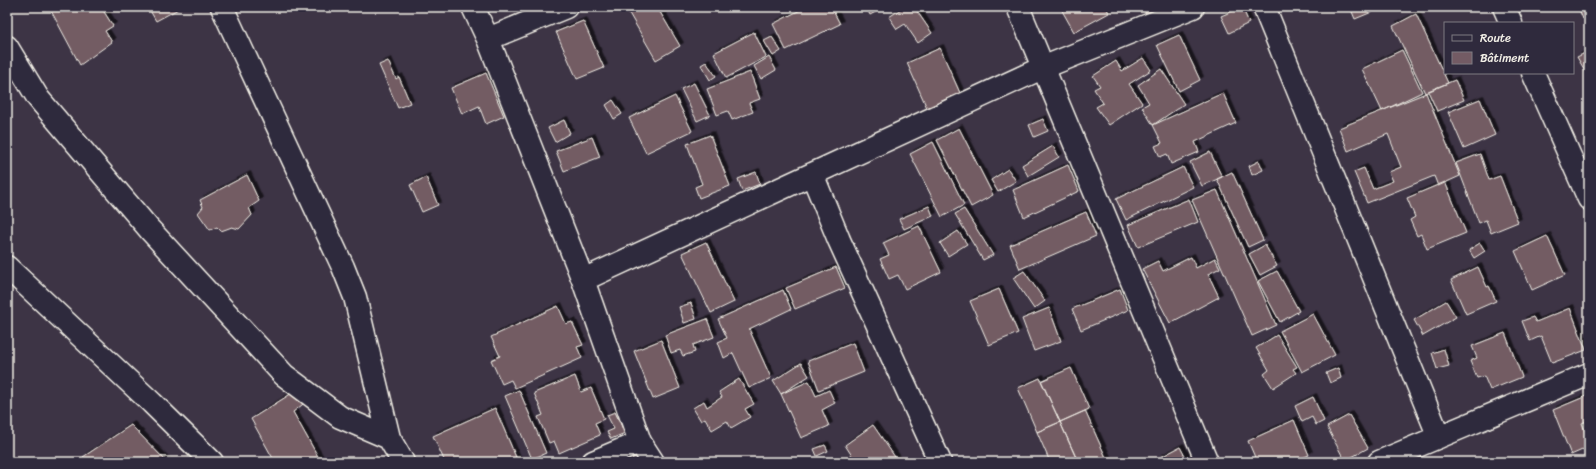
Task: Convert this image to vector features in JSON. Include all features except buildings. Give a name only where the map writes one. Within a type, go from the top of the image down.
[{"type":"street","points":[[222,7],[343,266],[355,297],[389,438],[402,462]]},
{"type":"street","points":[[473,7],[488,39],[583,280],[640,442],[653,462]]},
{"type":"street","points":[[488,39],[566,7]]},
{"type":"street","points":[[1018,7],[1042,68],[1207,462]]},
{"type":"street","points":[[583,280],[1042,68],[1193,7]]},
{"type":"street","points":[[1264,7],[1439,437]]},
{"type":"street","points":[[1504,7],[1511,22]]},
{"type":"street","points":[[7,47],[38,98],[150,230],[284,375],[340,417],[389,438]]},
{"type":"street","points":[[1533,74],[1589,199]]},
{"type":"street","points":[[812,174],[839,240],[940,462]]},
{"type":"street","points":[[7,267],[152,403],[212,462]]},
{"type":"street","points":[[1379,462],[1589,374]]},
{"type":"street","points":[[593,462],[640,442]]}]
